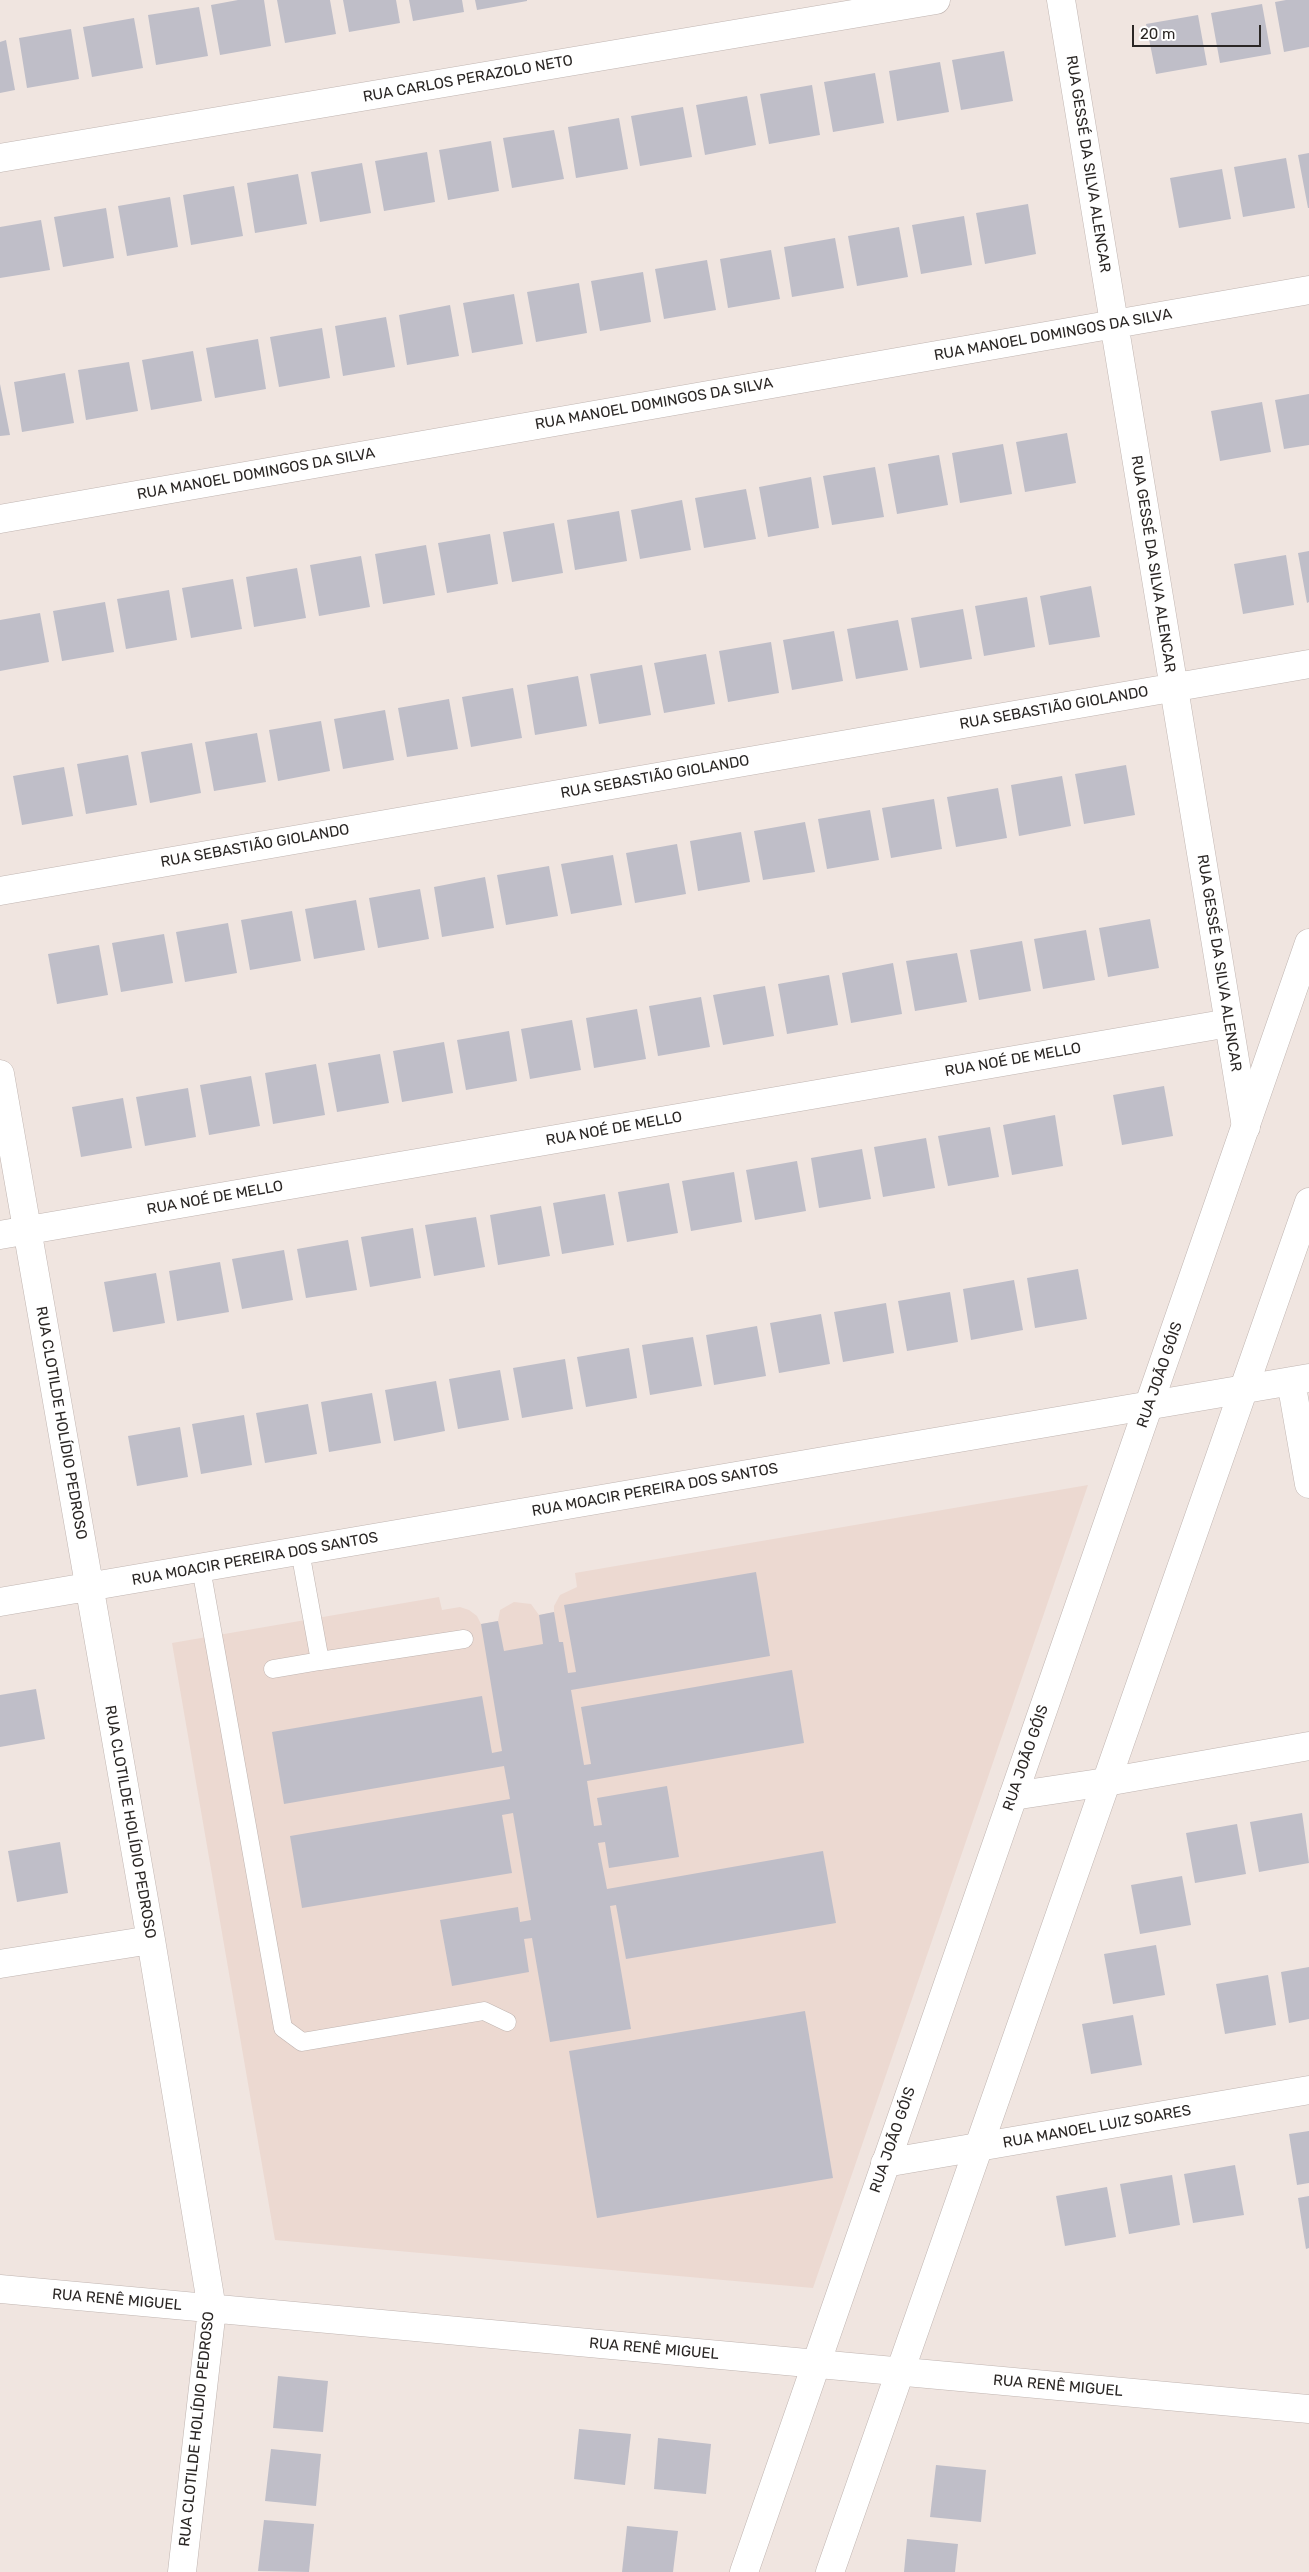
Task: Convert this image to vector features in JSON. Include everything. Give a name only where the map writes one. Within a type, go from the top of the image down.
[{"type":"street","name":"RUA CARLOS PERAZOLO NETO","points":[[0,158],[936,0]]},
{"type":"street","name":"RUA GESSÉ DA SILVA ALENCAR","points":[[1061,0],[1246,1127]]},
{"type":"street","name":"RUA MANOEL DOMINGOS DA SILVA","points":[[0,518],[1309,290]]},
{"type":"street","name":"RUA SEBASTIÃO GIOLANDO","points":[[0,891],[1309,664]]},
{"type":"street","name":"RUA JOÃO GÓIS","points":[[744,2572],[1309,943]]},
{"type":"street","name":"RUA NOÉ DE MELLO","points":[[0,1235],[1229,1023]]},
{"type":"street","name":"RUA CLOTILDE HOLÍDIO PEDROSO","points":[[0,1074],[151,1940],[212,2309],[182,2572]]},
{"type":"street","points":[[830,2572],[1309,1202]]},
{"type":"street","name":"RUA MOACIR PEREIRA DOS SANTOS","points":[[0,1602],[1300,1379]]},
{"type":"street","points":[[1300,1379],[1309,1484]]},
{"type":"street","points":[[1013,1796],[1106,1782],[1309,1746]]},
{"type":"street","points":[[0,1964],[151,1940]]},
{"type":"street","name":"RUA MANOEL LUIZ SOARES","points":[[885,2163],[1309,2090]]},
{"type":"street","name":"RUA RENÊ MIGUEL","points":[[0,2289],[1309,2409]]},
{"type":"lane","points":[[300,1551],[320,1661]]},
{"type":"lane","points":[[200,1568],[283,2028],[302,2042],[484,2011],[507,2022]]},
{"type":"lane","points":[[273,1669],[464,1639]]},
{"type":"shaded area","points":[[1088,1485],[813,2288],[275,2240],[172,1643],[439,1597],[442,1610],[460,1607],[469,1610],[477,1616],[481,1624],[498,1621],[500,1610],[514,1602],[531,1604],[539,1615],[554,1612],[554,1606],[560,1595],[577,1587],[575,1573]]},
{"type":"building","points":[[238,0],[264,0],[271,46],[220,55],[211,5]]},
{"type":"building","points":[[277,0],[330,0],[336,34],[285,43]]},
{"type":"building","points":[[343,0],[396,0],[400,23],[349,32]]},
{"type":"building","points":[[409,0],[462,0],[464,12],[413,21]]},
{"type":"building","points":[[475,0],[527,0],[527,1],[477,10]]},
{"type":"building","points":[[1309,0],[1309,47],[1284,52],[1275,2]]},
{"type":"building","points":[[1262,4],[1271,54],[1220,63],[1211,13]]},
{"type":"building","points":[[199,7],[208,56],[156,65],[148,15]]},
{"type":"building","points":[[1198,15],[1207,65],[1156,74],[1146,24]]},
{"type":"building","points":[[134,18],[143,68],[92,77],[83,27]]},
{"type":"building","points":[[71,29],[79,79],[27,88],[19,38]]},
{"type":"building","points":[[6,40],[15,90],[0,93],[0,42]]},
{"type":"building","points":[[1004,51],[1013,101],[961,110],[952,60]]},
{"type":"building","points":[[940,62],[949,112],[897,121],[889,71]]},
{"type":"building","points":[[875,73],[884,123],[833,132],[824,82]]},
{"type":"building","points":[[812,85],[820,135],[769,144],[760,94]]},
{"type":"building","points":[[747,96],[756,145],[705,155],[696,105]]},
{"type":"building","points":[[683,107],[692,157],[640,166],[631,116]]},
{"type":"building","points":[[619,118],[628,169],[576,178],[568,127]]},
{"type":"building","points":[[554,130],[564,179],[512,188],[503,138]]},
{"type":"building","points":[[491,141],[499,191],[448,200],[439,150]]},
{"type":"building","points":[[427,152],[435,202],[384,211],[375,161]]},
{"type":"building","points":[[1309,153],[1309,208],[1308,208],[1298,155]]},
{"type":"building","points":[[1286,158],[1295,208],[1243,217],[1234,167]]},
{"type":"building","points":[[362,163],[371,213],[320,222],[311,172]]},
{"type":"building","points":[[1222,169],[1231,219],[1179,228],[1170,178]]},
{"type":"building","points":[[298,174],[307,224],[255,233],[247,183]]},
{"type":"building","points":[[234,186],[243,236],[191,245],[183,195]]},
{"type":"building","points":[[170,197],[178,247],[127,256],[118,206]]},
{"type":"building","points":[[1028,204],[1036,254],[985,264],[976,213]]},
{"type":"building","points":[[106,208],[114,258],[63,267],[54,217]]},
{"type":"building","points":[[964,216],[972,265],[921,274],[912,225]]},
{"type":"building","points":[[41,220],[50,270],[0,278],[0,227]]},
{"type":"building","points":[[899,227],[908,277],[857,286],[848,236]]},
{"type":"building","points":[[835,238],[844,288],[792,297],[784,247]]},
{"type":"building","points":[[771,250],[780,299],[728,308],[720,259]]},
{"type":"building","points":[[707,260],[716,310],[664,319],[655,269]]},
{"type":"building","points":[[643,272],[651,322],[600,331],[591,281]]},
{"type":"building","points":[[579,283],[587,333],[536,342],[527,292]]},
{"type":"building","points":[[514,294],[523,344],[472,353],[463,303]]},
{"type":"building","points":[[450,305],[459,356],[407,365],[399,315]]},
{"type":"building","points":[[386,317],[395,367],[343,376],[335,326]]},
{"type":"building","points":[[322,328],[330,378],[279,387],[270,337]]},
{"type":"building","points":[[258,339],[266,389],[215,398],[206,348]]},
{"type":"building","points":[[193,351],[202,401],[151,410],[142,360]]},
{"type":"building","points":[[129,362],[138,411],[86,420],[78,370]]},
{"type":"building","points":[[65,373],[74,423],[22,432],[14,382]]},
{"type":"building","points":[[0,384],[10,435],[0,436]]},
{"type":"building","points":[[1309,394],[1309,445],[1284,449],[1275,400]]},
{"type":"building","points":[[1262,402],[1271,452],[1220,461],[1211,411]]},
{"type":"building","points":[[1067,433],[1076,483],[1025,492],[1016,442]]},
{"type":"building","points":[[1003,444],[1012,494],[960,503],[952,453]]},
{"type":"building","points":[[939,455],[948,505],[897,514],[888,464]]},
{"type":"building","points":[[875,467],[884,517],[832,525],[823,476]]},
{"type":"building","points":[[811,477],[819,528],[768,537],[759,487]]},
{"type":"building","points":[[746,489],[756,539],[704,548],[695,498]]},
{"type":"building","points":[[682,500],[691,550],[640,559],[631,510]]},
{"type":"building","points":[[619,511],[627,561],[575,570],[567,520]]},
{"type":"building","points":[[554,523],[563,573],[512,582],[503,532]]},
{"type":"building","points":[[490,534],[498,584],[447,593],[438,543]]},
{"type":"building","points":[[426,545],[435,595],[383,604],[375,554]]},
{"type":"building","points":[[1309,551],[1309,602],[1307,603],[1298,553]]},
{"type":"building","points":[[1286,555],[1294,605],[1243,614],[1234,564]]},
{"type":"building","points":[[361,556],[370,607],[319,616],[310,565]]},
{"type":"building","points":[[297,568],[306,618],[254,627],[246,577]]},
{"type":"building","points":[[233,579],[242,629],[191,638],[182,588]]},
{"type":"building","points":[[1091,586],[1100,637],[1049,645],[1040,596]]},
{"type":"building","points":[[169,590],[177,640],[126,649],[117,599]]},
{"type":"building","points":[[1027,597],[1035,647],[984,656],[975,606]]},
{"type":"building","points":[[105,602],[114,652],[62,661],[53,611]]},
{"type":"building","points":[[963,609],[972,659],[920,668],[911,618]]},
{"type":"building","points":[[40,613],[49,662],[0,671],[0,620]]},
{"type":"building","points":[[898,620],[908,670],[856,679],[847,629]]},
{"type":"building","points":[[834,631],[843,681],[792,690],[783,640]]},
{"type":"building","points":[[771,642],[779,693],[728,702],[719,651]]},
{"type":"building","points":[[706,654],[715,704],[664,713],[654,663]]},
{"type":"building","points":[[642,665],[651,715],[599,724],[590,674]]},
{"type":"building","points":[[578,676],[587,726],[535,735],[527,685]]},
{"type":"building","points":[[513,688],[522,738],[471,747],[462,697]]},
{"type":"building","points":[[449,699],[458,749],[407,757],[398,708]]},
{"type":"building","points":[[385,710],[394,760],[343,769],[334,719]]},
{"type":"building","points":[[321,721],[330,771],[278,781],[269,730]]},
{"type":"building","points":[[257,733],[266,782],[214,791],[205,742]]},
{"type":"building","points":[[192,743],[201,793],[150,803],[141,752]]},
{"type":"building","points":[[128,755],[137,805],[86,814],[77,764]]},
{"type":"building","points":[[1126,765],[1135,815],[1084,824],[1075,774]]},
{"type":"building","points":[[64,767],[73,816],[22,825],[13,776]]},
{"type":"building","points":[[1062,776],[1071,826],[1019,836],[1011,785]]},
{"type":"building","points":[[998,788],[1007,838],[956,847],[947,797]]},
{"type":"building","points":[[934,799],[942,849],[891,858],[882,808]]},
{"type":"building","points":[[870,810],[879,860],[827,869],[818,819]]},
{"type":"building","points":[[805,822],[815,872],[763,880],[754,831]]},
{"type":"building","points":[[741,832],[750,882],[698,891],[690,841]]},
{"type":"building","points":[[677,844],[686,894],[635,903],[626,853]]},
{"type":"building","points":[[613,855],[622,905],[571,914],[561,864]]},
{"type":"building","points":[[549,866],[558,916],[506,925],[497,875]]},
{"type":"building","points":[[485,877],[494,928],[442,937],[434,887]]},
{"type":"building","points":[[420,889],[429,939],[378,948],[369,898]]},
{"type":"building","points":[[356,900],[365,950],[314,959],[305,909]]},
{"type":"building","points":[[292,911],[301,961],[250,970],[241,920]]},
{"type":"building","points":[[1150,919],[1159,968],[1108,977],[1099,928]]},
{"type":"building","points":[[228,923],[237,973],[185,982],[176,932]]},
{"type":"building","points":[[1086,930],[1095,980],[1043,989],[1034,939]]},
{"type":"building","points":[[164,934],[173,983],[121,992],[112,943]]},
{"type":"building","points":[[1022,941],[1031,991],[979,1000],[970,950]]},
{"type":"building","points":[[99,945],[108,995],[57,1004],[48,954]]},
{"type":"building","points":[[957,953],[967,1002],[915,1011],[906,961]]},
{"type":"building","points":[[893,963],[902,1014],[851,1023],[842,973]]},
{"type":"building","points":[[829,975],[838,1025],[787,1034],[778,984]]},
{"type":"building","points":[[765,986],[774,1036],[723,1045],[713,995]]},
{"type":"building","points":[[701,997],[710,1047],[658,1056],[649,1006]]},
{"type":"building","points":[[637,1009],[646,1059],[594,1068],[586,1018]]},
{"type":"building","points":[[572,1020],[581,1070],[530,1079],[521,1029]]},
{"type":"building","points":[[509,1031],[517,1081],[466,1090],[457,1040]]},
{"type":"building","points":[[444,1042],[453,1093],[402,1102],[393,1051]]},
{"type":"building","points":[[380,1054],[389,1103],[337,1112],[328,1063]]},
{"type":"building","points":[[316,1064],[325,1115],[273,1124],[265,1073]]},
{"type":"building","points":[[251,1076],[260,1126],[209,1135],[200,1085]]},
{"type":"building","points":[[1164,1086],[1173,1136],[1122,1145],[1113,1095]]},
{"type":"building","points":[[188,1088],[196,1137],[145,1146],[136,1097]]},
{"type":"building","points":[[123,1098],[132,1148],[81,1157],[72,1107]]},
{"type":"building","points":[[1055,1115],[1063,1166],[1012,1175],[1003,1125]]},
{"type":"building","points":[[990,1127],[999,1177],[948,1186],[938,1136]]},
{"type":"building","points":[[926,1138],[935,1188],[883,1197],[874,1147]]},
{"type":"building","points":[[862,1149],[871,1199],[819,1208],[811,1158]]},
{"type":"building","points":[[797,1161],[806,1211],[755,1220],[746,1170]]},
{"type":"building","points":[[734,1172],[742,1222],[691,1231],[682,1181]]},
{"type":"building","points":[[669,1183],[678,1233],[627,1242],[618,1192]]},
{"type":"building","points":[[605,1194],[614,1245],[562,1254],[553,1203]]},
{"type":"building","points":[[541,1206],[550,1256],[498,1265],[490,1215]]},
{"type":"building","points":[[476,1217],[485,1267],[434,1276],[425,1225]]},
{"type":"building","points":[[413,1228],[421,1278],[370,1287],[361,1237]]},
{"type":"building","points":[[348,1240],[357,1290],[306,1298],[297,1249]]},
{"type":"building","points":[[284,1250],[293,1300],[242,1309],[232,1259]]},
{"type":"building","points":[[220,1262],[229,1312],[177,1321],[169,1271]]},
{"type":"building","points":[[1078,1269],[1087,1319],[1035,1328],[1027,1278]]},
{"type":"building","points":[[156,1273],[165,1323],[113,1332],[104,1282]]},
{"type":"building","points":[[1014,1280],[1023,1330],[971,1340],[963,1289]]},
{"type":"building","points":[[950,1292],[958,1342],[907,1351],[898,1301]]},
{"type":"building","points":[[886,1303],[894,1353],[843,1362],[834,1312]]},
{"type":"building","points":[[821,1314],[830,1364],[779,1373],[770,1323]]},
{"type":"building","points":[[757,1326],[766,1376],[714,1385],[706,1335]]},
{"type":"building","points":[[693,1337],[702,1386],[650,1395],[642,1345]]},
{"type":"building","points":[[629,1348],[637,1398],[586,1407],[577,1357]]},
{"type":"building","points":[[565,1359],[573,1409],[522,1418],[513,1368]]},
{"type":"building","points":[[500,1370],[509,1420],[458,1429],[449,1379]]},
{"type":"building","points":[[436,1381],[445,1431],[394,1441],[385,1390]]},
{"type":"building","points":[[372,1393],[381,1443],[329,1452],[321,1402]]},
{"type":"building","points":[[308,1404],[317,1454],[265,1463],[256,1413]]},
{"type":"building","points":[[244,1415],[252,1465],[201,1474],[192,1424]]},
{"type":"building","points":[[180,1427],[188,1477],[137,1486],[128,1436]]},
{"type":"building","points":[[756,1572],[770,1656],[571,1690],[584,1765],[591,1764],[581,1707],[792,1670],[804,1743],[587,1781],[594,1826],[602,1825],[597,1798],[667,1786],[679,1857],[609,1868],[605,1842],[598,1843],[607,1889],[823,1851],[836,1923],[626,1959],[616,1905],[610,1906],[631,2029],[550,2042],[532,1938],[524,1939],[529,1972],[452,1986],[440,1920],[518,1907],[520,1922],[531,1920],[513,1813],[502,1815],[512,1873],[302,1908],[290,1836],[510,1799],[504,1766],[284,1804],[272,1732],[482,1696],[492,1753],[502,1751],[481,1624],[498,1621],[504,1651],[543,1644],[539,1615],[554,1612],[559,1642],[563,1642],[568,1673],[576,1672],[564,1605]]},
{"type":"building","points":[[36,1689],[45,1739],[0,1747],[0,1695]]},
{"type":"building","points":[[1302,1813],[1309,1863],[1259,1872],[1250,1822]]},
{"type":"building","points":[[1237,1824],[1246,1874],[1195,1883],[1186,1833]]},
{"type":"building","points":[[60,1842],[68,1893],[17,1902],[8,1851]]},
{"type":"building","points":[[1182,1876],[1191,1925],[1140,1934],[1131,1885]]},
{"type":"building","points":[[1156,1945],[1165,1995],[1113,2004],[1104,1954]]},
{"type":"building","points":[[1309,1967],[1309,2019],[1289,2023],[1281,1972]]},
{"type":"building","points":[[1268,1975],[1276,2025],[1225,2034],[1216,1984]]},
{"type":"building","points":[[805,2011],[833,2178],[597,2218],[569,2051]]},
{"type":"building","points":[[1133,2015],[1142,2065],[1091,2074],[1082,2024]]},
{"type":"building","points":[[1309,2131],[1309,2183],[1297,2185],[1289,2134]]},
{"type":"building","points":[[1235,2165],[1244,2215],[1193,2223],[1184,2174]]},
{"type":"building","points":[[1172,2175],[1180,2225],[1129,2234],[1120,2184]]},
{"type":"building","points":[[1107,2187],[1116,2237],[1065,2246],[1056,2196]]},
{"type":"building","points":[[1309,2196],[1309,2248],[1306,2249],[1298,2198]]},
{"type":"building","points":[[278,2376],[328,2381],[323,2432],[273,2428]]},
{"type":"building","points":[[579,2429],[631,2434],[625,2485],[574,2479]]},
{"type":"building","points":[[658,2438],[711,2444],[706,2494],[654,2489]]},
{"type":"building","points":[[271,2449],[321,2454],[316,2506],[265,2501]]},
{"type":"building","points":[[936,2465],[986,2470],[981,2522],[930,2517]]},
{"type":"building","points":[[264,2520],[314,2524],[309,2572],[258,2571]]},
{"type":"building","points":[[627,2526],[678,2531],[673,2572],[622,2572]]},
{"type":"building","points":[[907,2539],[958,2544],[955,2572],[904,2572]]}]
